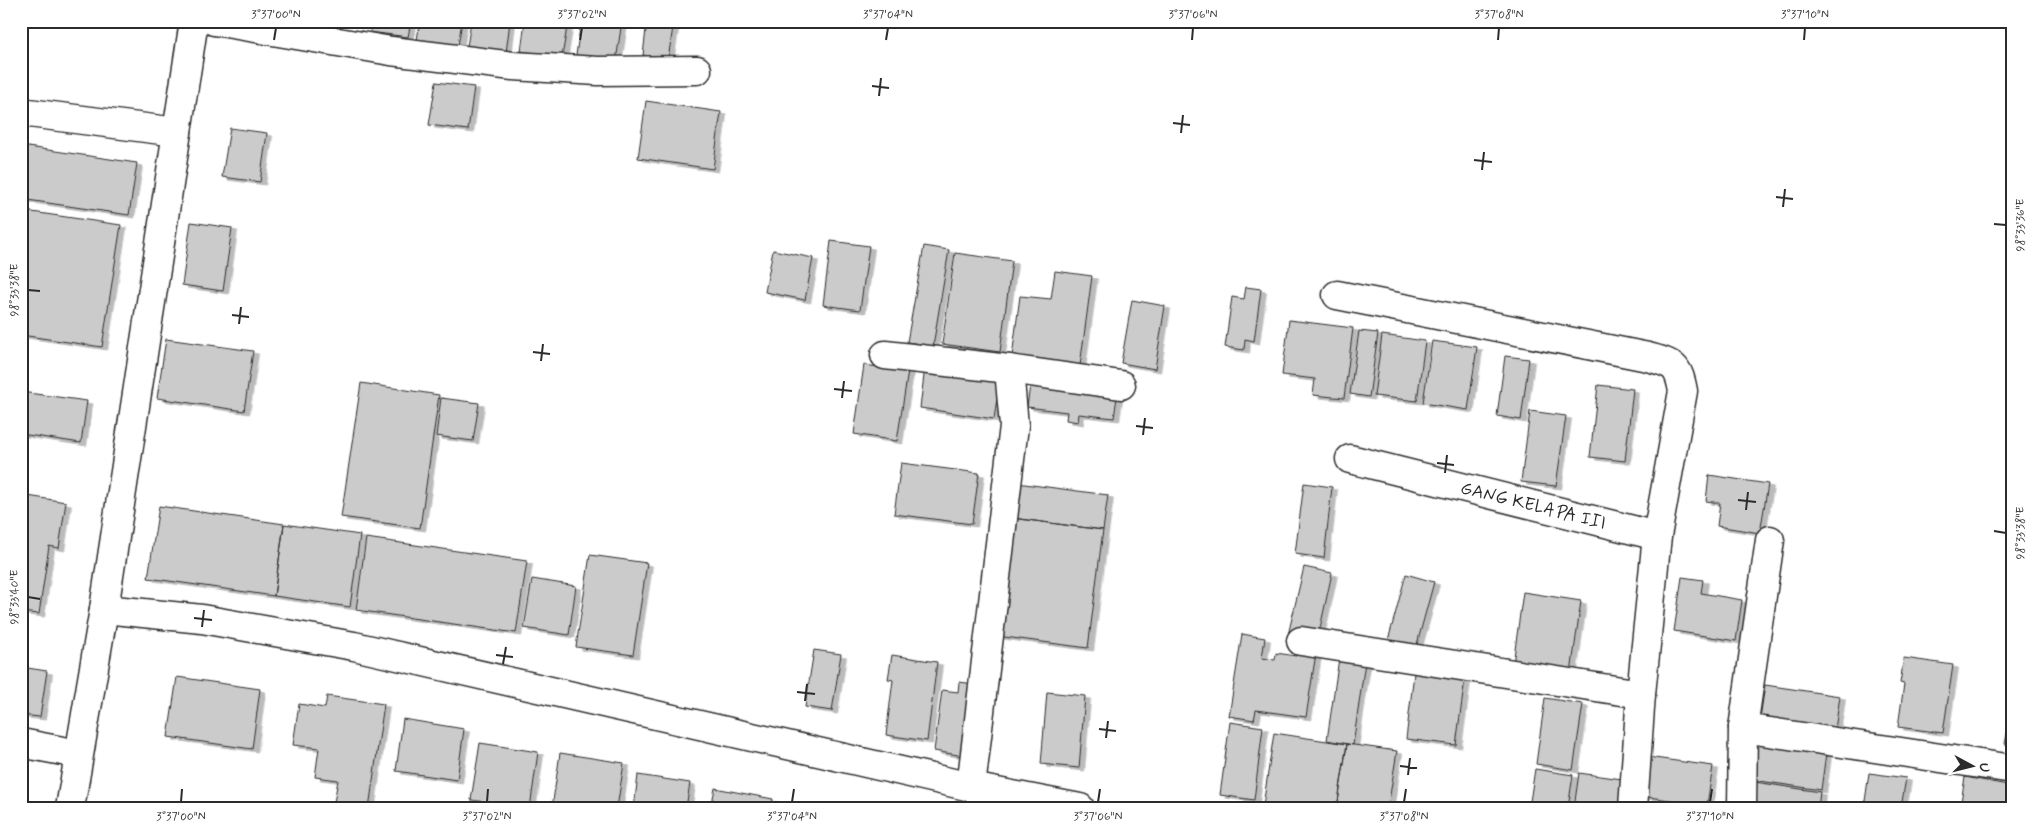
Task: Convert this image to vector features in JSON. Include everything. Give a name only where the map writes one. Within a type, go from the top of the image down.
[{"type":"street","points":[[70,808],[104,608],[194,21]]},
{"type":"street","points":[[214,21],[391,51],[513,66],[598,71],[697,70]]},
{"type":"street","points":[[21,112],[177,132]]},
{"type":"street","points":[[1337,295],[1648,357],[1671,363],[1680,375],[1683,391],[1657,536],[1641,694],[1633,808]]},
{"type":"street","points":[[885,355],[1009,369],[1121,385]]},
{"type":"street","points":[[971,787],[1014,426],[1009,369]]},
{"type":"street","name":"GANG KELAPA III","points":[[1350,459],[1657,536]]},
{"type":"street","points":[[1742,808],[1743,728],[1770,540]]},
{"type":"street","points":[[104,608],[202,620],[354,646],[971,787],[1080,808]]},
{"type":"street","points":[[1301,640],[1641,694]]},
{"type":"street","points":[[1743,728],[2013,769]]},
{"type":"street","points":[[21,743],[78,754]]},
{"type":"building","points":[[371,21],[411,21],[408,37],[370,32]]},
{"type":"building","points":[[420,21],[462,21],[458,46],[417,40]]},
{"type":"building","points":[[471,21],[510,21],[506,53],[467,47]]},
{"type":"building","points":[[525,21],[568,21],[562,57],[521,51]]},
{"type":"building","points":[[581,21],[622,21],[616,61],[576,55]]},
{"type":"building","points":[[647,21],[674,21],[668,59],[643,55]]},
{"type":"building","points":[[436,82],[474,87],[468,130],[429,125]]},
{"type":"building","points":[[646,101],[721,112],[713,169],[638,158]]},
{"type":"building","points":[[230,128],[267,133],[260,182],[222,177]]},
{"type":"building","points":[[21,146],[137,163],[129,215],[21,199]]},
{"type":"building","points":[[25,211],[121,225],[102,347],[21,335],[21,239]]},
{"type":"building","points":[[191,222],[232,228],[223,291],[182,285]]},
{"type":"building","points":[[831,241],[869,246],[860,310],[823,305]]},
{"type":"building","points":[[924,246],[949,250],[933,346],[907,342]]},
{"type":"building","points":[[773,250],[813,258],[805,300],[765,292]]},
{"type":"building","points":[[955,253],[1012,261],[1000,352],[942,344]]},
{"type":"building","points":[[1055,271],[1092,276],[1080,366],[1012,357],[1020,296],[1051,299]]},
{"type":"building","points":[[1246,287],[1261,289],[1254,341],[1245,339],[1244,350],[1225,347],[1232,297],[1244,299]]},
{"type":"building","points":[[1132,300],[1165,306],[1155,369],[1121,363]]},
{"type":"building","points":[[1289,320],[1353,328],[1344,398],[1313,395],[1315,379],[1282,375]]},
{"type":"building","points":[[1359,331],[1378,333],[1369,397],[1350,394]]},
{"type":"building","points":[[1382,335],[1425,341],[1417,401],[1374,396]]},
{"type":"building","points":[[166,339],[253,351],[244,411],[157,398]]},
{"type":"building","points":[[1432,341],[1477,347],[1468,410],[1423,403]]},
{"type":"building","points":[[1505,356],[1529,359],[1521,420],[1497,416]]},
{"type":"building","points":[[864,365],[908,371],[897,441],[854,434]]},
{"type":"building","points":[[925,367],[1000,377],[994,419],[920,408]]},
{"type":"building","points":[[1031,378],[1118,390],[1114,418],[1079,414],[1078,422],[1066,420],[1067,412],[1027,407]]},
{"type":"building","points":[[361,383],[439,395],[420,528],[341,517]]},
{"type":"building","points":[[1598,385],[1633,389],[1625,461],[1590,457]]},
{"type":"building","points":[[21,392],[87,401],[81,443],[21,434]]},
{"type":"building","points":[[441,398],[479,403],[473,441],[436,436]]},
{"type":"building","points":[[1530,411],[1566,416],[1556,486],[1521,482]]},
{"type":"building","points":[[901,463],[979,473],[972,524],[894,514]]},
{"type":"building","points":[[1709,475],[1768,484],[1760,533],[1717,526],[1720,503],[1706,501]]},
{"type":"building","points":[[1017,483],[1108,495],[1103,530],[1012,518]]},
{"type":"building","points":[[1304,483],[1332,487],[1324,558],[1295,554]]},
{"type":"building","points":[[21,495],[66,502],[59,548],[49,546],[39,614],[21,612]]},
{"type":"building","points":[[159,506],[284,524],[274,596],[148,578]]},
{"type":"building","points":[[1012,518],[1103,530],[1088,648],[997,636]]},
{"type":"building","points":[[284,524],[360,535],[350,607],[274,596]]},
{"type":"building","points":[[366,538],[527,561],[516,633],[356,610]]},
{"type":"building","points":[[590,555],[647,563],[633,655],[576,647]]},
{"type":"building","points":[[1304,567],[1332,573],[1317,642],[1288,635]]},
{"type":"building","points":[[1406,574],[1434,582],[1414,655],[1386,648]]},
{"type":"building","points":[[1682,577],[1703,580],[1701,593],[1742,600],[1736,641],[1674,631]]},
{"type":"building","points":[[532,579],[576,586],[569,635],[524,628]]},
{"type":"building","points":[[1523,592],[1581,601],[1571,673],[1513,664]]},
{"type":"building","points":[[1242,634],[1265,638],[1262,658],[1275,660],[1276,653],[1296,656],[1297,650],[1316,653],[1306,717],[1256,710],[1254,720],[1229,716]]},
{"type":"building","points":[[814,650],[841,654],[832,711],[805,707]]},
{"type":"building","points":[[892,655],[937,662],[927,741],[886,735],[893,680],[888,679]]},
{"type":"building","points":[[1339,658],[1365,662],[1353,745],[1327,740]]},
{"type":"building","points":[[1904,658],[1953,665],[1943,733],[1898,727],[1904,684],[1900,683]]},
{"type":"building","points":[[21,667],[47,671],[40,717],[21,715]]},
{"type":"building","points":[[1414,673],[1465,679],[1456,745],[1406,739]]},
{"type":"building","points":[[177,677],[260,689],[252,749],[168,737]]},
{"type":"building","points":[[959,682],[974,684],[964,756],[934,751],[942,690],[958,692]]},
{"type":"building","points":[[1765,685],[1840,696],[1834,736],[1759,725]]},
{"type":"building","points":[[1047,692],[1085,696],[1079,768],[1041,764]]},
{"type":"building","points":[[327,696],[384,704],[369,808],[333,808],[338,780],[315,777],[319,748],[293,745],[299,704],[325,708]]},
{"type":"building","points":[[1545,698],[1583,704],[1573,770],[1536,764]]},
{"type":"building","points":[[2013,702],[2013,745],[2005,744]]},
{"type":"building","points":[[403,719],[464,729],[457,780],[396,771]]},
{"type":"building","points":[[1230,722],[1263,727],[1254,800],[1220,795]]},
{"type":"building","points":[[1274,733],[1347,744],[1337,808],[1277,808],[1263,806]]},
{"type":"building","points":[[1753,735],[1827,746],[1821,790],[1746,779]]},
{"type":"building","points":[[480,743],[538,752],[530,808],[471,800]]},
{"type":"building","points":[[1347,744],[1397,751],[1388,808],[1337,808]]},
{"type":"building","points":[[560,753],[624,763],[617,808],[552,808]]},
{"type":"building","points":[[1647,757],[1713,766],[1707,805],[1641,796]]},
{"type":"building","points":[[1535,769],[1573,775],[1568,808],[1529,808]]},
{"type":"building","points":[[1579,773],[1629,780],[1625,808],[1574,808]]},
{"type":"building","points":[[1869,773],[1906,778],[1901,808],[1864,808]]},
{"type":"building","points":[[638,775],[690,783],[686,808],[634,808]]},
{"type":"building","points":[[1965,777],[2013,786],[2011,808],[1960,808]]},
{"type":"building","points":[[1755,782],[1820,792],[1818,808],[1751,808]]},
{"type":"building","points":[[715,788],[773,799],[771,808],[711,808]]}]
